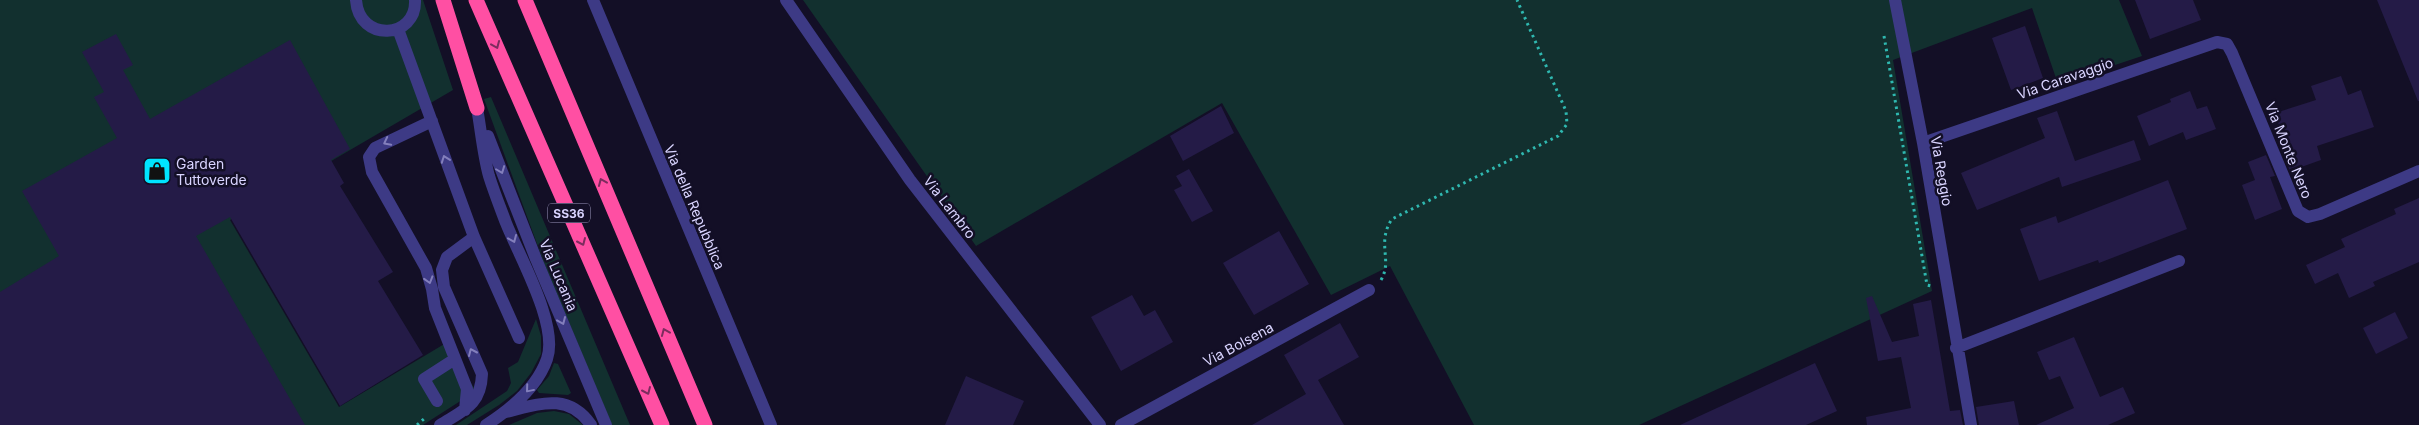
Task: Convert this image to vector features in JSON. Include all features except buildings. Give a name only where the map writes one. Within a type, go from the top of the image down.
[{"type":"highway","points":[[443,0],[477,108]]},
{"type":"highway","name":"SS36","points":[[476,0],[662,425]]},
{"type":"highway","name":"SS36","points":[[524,0],[705,425]]},
{"type":"street","points":[[356,0],[358,10],[369,26],[383,31],[398,29],[412,15],[415,0]]},
{"type":"street","name":"Via della Repubblica","points":[[593,0],[770,425]]},
{"type":"street","name":"Via Lambro","points":[[786,0],[910,180],[1100,425]]},
{"type":"street","name":"Via Reggio","points":[[1895,0],[1923,143],[1956,348],[1971,425]]},
{"type":"street","points":[[398,29],[474,238],[519,338]]},
{"type":"street","name":"Via Caravaggio","points":[[1923,143],[2217,42]]},
{"type":"street","name":"Via Monte Nero","points":[[2217,42],[2227,44],[2232,53],[2298,211],[2308,217],[2320,214],[2419,171]]},
{"type":"street","points":[[477,108],[489,174],[506,222],[546,319],[550,339],[548,358],[529,390],[506,412],[486,425]]},
{"type":"street","name":"Via Lucania","points":[[477,108],[536,259],[606,425]]},
{"type":"street","points":[[432,121],[376,148],[369,157],[372,172],[426,268],[435,308],[467,389],[465,410]]},
{"type":"street","points":[[440,425],[465,410],[478,397],[482,374],[444,287],[442,270],[447,257],[474,238]]},
{"type":"street","points":[[1956,348],[2179,261]]},
{"type":"street","name":"Via Bolsena","points":[[1121,425],[1370,290]]},
{"type":"street","points":[[437,401],[424,379],[455,359]]},
{"type":"street","points":[[506,412],[550,403],[569,404],[584,414],[591,425]]},
{"type":"path","points":[[1370,290],[1385,273],[1385,230],[1392,219],[1558,136],[1567,124],[1566,111],[1517,0]]},
{"type":"path","points":[[1882,28],[1927,285],[1946,287]]},
{"type":"green space","points":[[0,0],[423,0],[453,90],[230,220],[339,407],[446,343],[476,391],[423,425],[0,425]]},
{"type":"green space","points":[[803,0],[2119,0],[2142,56],[2058,84],[2032,8],[1893,60],[1932,291],[1639,425],[1474,425],[1390,266],[1331,295],[1222,103],[976,246]]},
{"type":"green space","points":[[491,97],[630,425],[612,425],[544,263],[484,99]]},
{"type":"green space","points":[[536,319],[541,336],[541,354],[531,373],[517,391],[499,405],[467,425],[456,425],[507,391],[511,383],[508,368],[518,362]]},
{"type":"green space","points":[[554,363],[558,364],[571,393],[568,395],[539,393],[537,390],[549,376]]},
{"type":"green space","points":[[554,411],[569,414],[583,425],[509,425],[537,413]]},
{"type":"place","name":"Garden Tuttoverde","points":[[157,171]]}]
